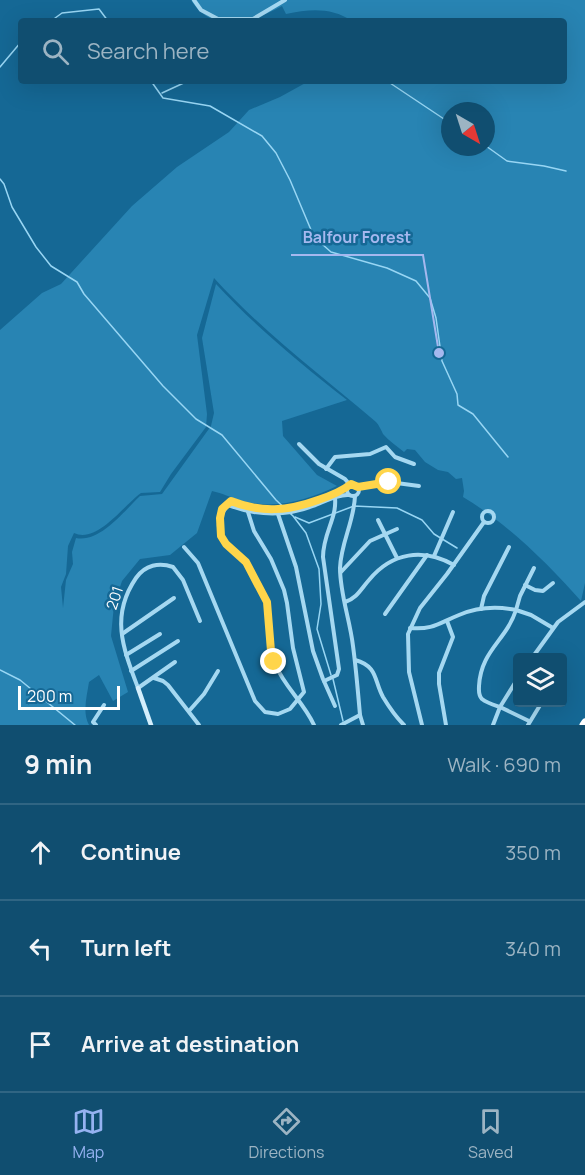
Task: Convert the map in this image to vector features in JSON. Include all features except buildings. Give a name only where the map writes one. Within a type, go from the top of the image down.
[{"type":"street","points":[[194,0],[201,10],[216,18]]},
{"type":"street","points":[[256,18],[285,0]]},
{"type":"street","points":[[299,444],[326,469],[345,479],[349,495]]},
{"type":"street","points":[[326,469],[335,457],[370,454],[386,447],[395,457],[414,464]]},
{"type":"street","points":[[298,509],[353,484],[358,487],[389,482],[419,486]]},
{"type":"street","points":[[358,487],[359,492],[355,496],[352,521],[342,552],[340,573],[355,660],[363,725]]},
{"type":"street","points":[[229,503],[248,512],[265,515],[298,509],[349,495],[355,496]]},
{"type":"street","points":[[324,681],[337,675],[339,669],[323,557],[323,541],[335,511],[335,498]]},
{"type":"street","points":[[229,503],[280,513]]},
{"type":"street","points":[[229,503],[222,509],[221,536],[226,544],[246,562],[261,588],[269,610],[270,642],[274,662],[314,725]]},
{"type":"street","points":[[184,547],[198,563],[259,707],[265,712],[278,714],[290,709],[304,692],[293,648],[286,596],[271,560],[254,531],[248,512]]},
{"type":"street","points":[[434,556],[453,512]]},
{"type":"street","points":[[280,513],[296,567],[309,636],[335,706]]},
{"type":"street","points":[[378,520],[397,558]]},
{"type":"street","points":[[422,725],[409,672],[407,653],[410,628],[420,608],[484,522]]},
{"type":"street","points":[[340,573],[370,541],[396,529]]},
{"type":"street","points":[[481,609],[484,596],[509,547]]},
{"type":"street","points":[[345,602],[358,595],[382,567],[397,558],[416,554],[427,555],[454,565]]},
{"type":"street","points":[[384,615],[427,555]]},
{"type":"street","name":"201","points":[[151,725],[126,655],[122,634],[121,612],[130,588],[143,570],[160,564],[173,567],[183,580],[200,621]]},
{"type":"street","points":[[534,568],[510,625],[489,652],[481,669],[480,695],[483,699],[529,723],[539,707]]},
{"type":"street","points":[[525,585],[543,591],[553,583]]},
{"type":"street","points":[[122,634],[174,598]]},
{"type":"street","points":[[535,653],[566,615],[585,602]]},
{"type":"street","points":[[410,628],[430,629],[461,614],[495,607],[531,615],[554,628]]},
{"type":"street","points":[[446,725],[438,678],[441,662],[453,637],[447,621]]},
{"type":"street","points":[[126,655],[160,634]]},
{"type":"street","points":[[132,670],[178,641]]},
{"type":"street","points":[[355,660],[375,673],[382,696],[404,725]]},
{"type":"street","points":[[138,688],[175,662]]},
{"type":"street","points":[[189,711],[204,694],[218,671]]},
{"type":"street","points":[[154,678],[168,685],[199,725]]},
{"type":"street","points":[[493,725],[500,707],[513,686]]},
{"type":"street","points":[[96,725],[93,722],[104,705]]},
{"type":"street","points":[[341,725],[360,715]]},
{"type":"shaded area","points":[[191,0],[585,0],[585,583],[581,601],[526,545],[496,519],[463,497],[462,478],[456,479],[448,472],[438,470],[425,462],[415,450],[407,449],[404,452],[383,434],[376,422],[272,335],[214,278],[197,335],[207,414],[206,427],[160,492],[141,493],[110,522],[92,533],[83,535],[74,533],[68,546],[66,574],[61,587],[63,608],[66,580],[73,564],[72,552],[76,538],[94,536],[103,531],[140,496],[162,494],[211,426],[214,413],[202,338],[216,284],[279,345],[347,400],[282,421],[283,436],[317,475],[337,486],[315,496],[279,504],[255,504],[212,491],[197,533],[170,555],[140,559],[122,581],[114,605],[111,636],[128,692],[113,701],[99,675],[89,682],[85,709],[89,725],[0,725],[0,330],[42,293],[61,284],[132,206],[177,167],[229,132],[249,110],[304,84],[567,84],[567,18],[347,18],[320,10],[286,14],[282,6],[255,18],[209,18],[199,11]]},
{"type":"waterway","points":[[55,18],[62,13],[99,9],[106,18]]},
{"type":"waterway","points":[[0,67],[18,46]]},
{"type":"waterway","points":[[153,84],[163,98],[210,106],[262,136],[276,153],[290,180],[314,237],[331,252],[387,268],[416,281],[430,298],[436,318],[442,361],[457,394],[458,405],[473,414],[508,457]]},
{"type":"waterway","points":[[162,93],[182,84]]},
{"type":"waterway","points":[[392,84],[441,117]]},
{"type":"waterway","points":[[495,152],[507,161],[566,171]]},
{"type":"waterway","points":[[0,179],[12,207],[36,247],[51,266],[77,282],[84,294],[163,386],[196,419],[222,435],[306,533],[319,569],[321,604],[317,629],[331,675]]},
{"type":"waterway","points":[[295,517],[309,523],[354,506],[397,508],[422,520],[434,534],[457,548]]},
{"type":"waterway","points":[[0,670],[20,680],[75,725]]},
{"type":"waterway","points":[[333,679],[343,721]]},
{"type":"place","name":"Balfour Forest","points":[[439,353]]},
{"type":"route","points":[[274,662],[267,602],[246,562],[223,541],[219,531],[222,509],[231,501],[263,510],[290,509],[342,491],[351,484],[358,487],[389,482]]}]
